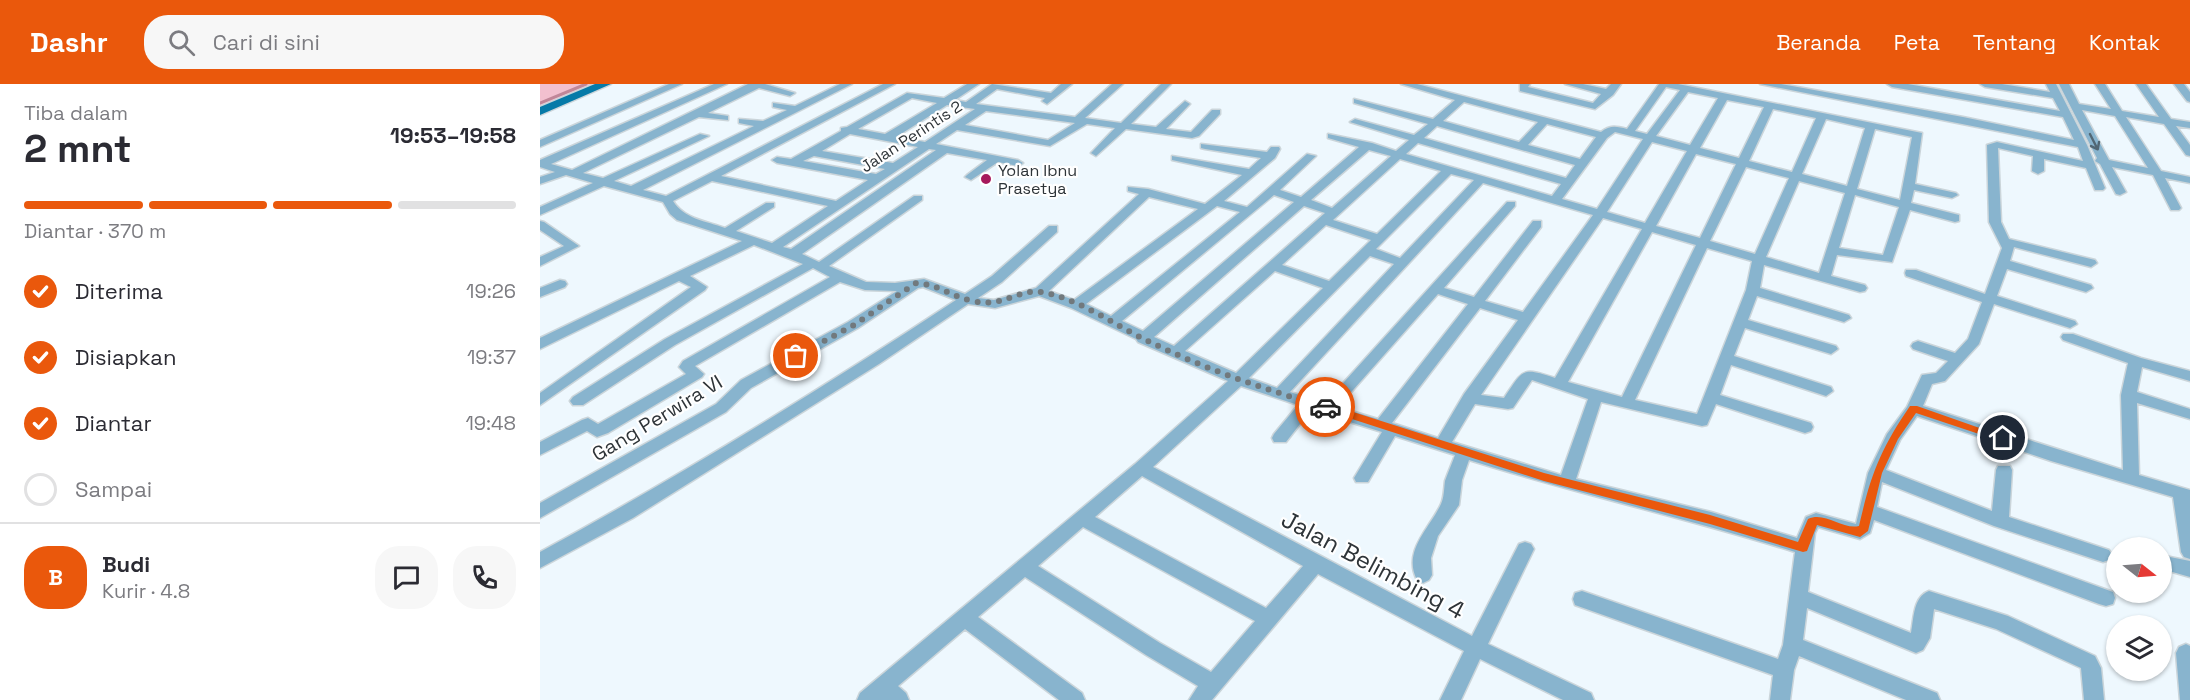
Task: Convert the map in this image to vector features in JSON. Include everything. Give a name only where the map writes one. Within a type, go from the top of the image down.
[{"type":"main road","points":[[540,111],[605,84]]},
{"type":"street","points":[[540,144],[677,84]]},
{"type":"street","points":[[540,164],[722,84]]},
{"type":"street","points":[[540,181],[570,172],[695,116],[757,84],[790,93]]},
{"type":"street","points":[[634,189],[847,84]]},
{"type":"street","points":[[667,200],[890,84]]},
{"type":"street","points":[[793,163],[929,84]]},
{"type":"street","points":[[886,138],[974,84]]},
{"type":"street","points":[[1033,112],[1067,84]]},
{"type":"street","points":[[956,126],[1050,143],[1057,141],[1082,120],[1118,84]]},
{"type":"street","points":[[1096,153],[1166,84]]},
{"type":"street","points":[[1406,84],[1603,136]]},
{"type":"street","points":[[1525,84],[1523,89],[1595,106],[1613,88]]},
{"type":"street","points":[[1570,84],[1613,88]]},
{"type":"street","points":[[1766,84],[1820,89],[1963,120],[2066,115]]},
{"type":"street","points":[[1892,84],[1955,95],[2082,145]]},
{"type":"street","points":[[1951,84],[1963,120]]},
{"type":"street","points":[[1985,84],[2058,96]]},
{"type":"street","points":[[2050,84],[2082,145],[2099,188]]},
{"type":"street","points":[[2064,84],[2120,192]]},
{"type":"street","points":[[2100,84],[2157,173],[2175,208]]},
{"type":"street","points":[[2141,84],[2190,153]]},
{"type":"street","points":[[2179,84],[2189,97]]},
{"type":"street","points":[[968,105],[996,85],[1053,96]]},
{"type":"street","points":[[1629,133],[1663,85],[1919,137],[1905,206],[1888,259],[1833,251]]},
{"type":"street","points":[[812,88],[830,93]]},
{"type":"street","points":[[1443,444],[1469,398],[1524,317],[1600,213],[1627,168],[1686,88]]},
{"type":"street","points":[[879,90],[984,108]]},
{"type":"street","points":[[707,91],[736,96]]},
{"type":"street","points":[[1560,382],[1724,96]]},
{"type":"street","points":[[1174,353],[1461,100]]},
{"type":"street","points":[[1357,101],[1582,163]]},
{"type":"street","points":[[634,103],[663,111],[724,118]]},
{"type":"street","points":[[1158,131],[1185,104]]},
{"type":"street","points":[[776,105],[797,109]]},
{"type":"street","points":[[1626,404],[1770,105]]},
{"type":"street","points":[[2076,106],[2190,125]]},
{"type":"street","name":"Jalan Perintis 2","points":[[774,247],[984,108],[1033,112],[1158,131],[1195,134],[1216,112]]},
{"type":"street","points":[[1469,398],[1508,404],[1528,375],[1560,382],[1596,396],[1626,404],[1702,421],[1713,398],[1753,290],[1759,259],[1822,116]]},
{"type":"street","points":[[743,121],[766,125]]},
{"type":"street","points":[[1521,147],[1544,121]]},
{"type":"street","points":[[1355,122],[1568,182]]},
{"type":"street","points":[[1824,278],[1871,126]]},
{"type":"street","points":[[836,129],[1017,163]]},
{"type":"street","points":[[1556,199],[1603,136],[1612,129],[1955,218]]},
{"type":"street","points":[[751,132],[781,140]]},
{"type":"street","points":[[540,211],[704,136]]},
{"type":"street","points":[[1332,136],[1860,288]]},
{"type":"street","points":[[1143,339],[1368,145]]},
{"type":"street","points":[[1780,700],[1784,670],[1793,645],[1800,597],[1803,548],[1812,522],[1823,521],[1860,532],[1864,528],[1876,473],[1893,438],[1914,409],[1927,379],[1940,378],[1974,341],[2008,248],[1995,222],[1991,147],[1997,145],[2089,163],[2104,162],[2190,180]]},
{"type":"street","points":[[1076,305],[1210,205],[1251,173],[1273,152],[1204,146]]},
{"type":"street","points":[[793,254],[945,149]]},
{"type":"street","points":[[812,152],[895,166]]},
{"type":"street","points":[[2038,171],[2039,154]]},
{"type":"street","points":[[1112,322],[1273,191],[1311,156]]},
{"type":"street","points":[[1176,158],[1251,173]]},
{"type":"street","points":[[970,177],[996,159]]},
{"type":"street","points":[[777,160],[877,178]]},
{"type":"street","points":[[540,164],[667,200],[674,212],[681,217],[793,254],[851,282],[878,288],[916,283],[933,286],[968,299],[994,304],[1029,293],[1040,292],[1076,305],[1174,353],[1280,394],[1567,482],[1710,519],[1803,548]]},
{"type":"street","points":[[875,694],[1084,519],[1239,379],[1449,169]]},
{"type":"street","points":[[710,177],[838,205]]},
{"type":"street","points":[[1280,394],[1482,178]]},
{"type":"street","points":[[1909,186],[1952,195]]},
{"type":"street","points":[[1132,189],[1249,211]]},
{"type":"street","points":[[1273,191],[1304,201],[1330,217],[1380,239]]},
{"type":"street","points":[[1040,292],[1148,192]]},
{"type":"street","points":[[578,400],[670,342],[816,265],[918,198]]},
{"type":"street","points":[[1329,408],[1437,290],[1511,204]]},
{"type":"street","points":[[726,232],[770,205]]},
{"type":"street","points":[[1362,478],[1387,426],[1537,224]]},
{"type":"street","points":[[540,262],[573,246],[542,228]]},
{"type":"street","points":[[540,561],[627,513],[741,444],[968,299],[997,279],[1053,229]]},
{"type":"street","points":[[540,344],[752,241]]},
{"type":"street","points":[[2004,241],[2091,263]]},
{"type":"street","points":[[1368,251],[1404,263]]},
{"type":"street","points":[[2002,263],[2086,288]]},
{"type":"street","points":[[1273,266],[1331,286]]},
{"type":"street","points":[[1911,273],[1990,299],[2069,330],[2136,362],[2190,376],[2190,360]]},
{"type":"street","points":[[540,400],[700,287],[679,276]]},
{"type":"street","points":[[540,449],[588,424],[597,430],[602,429],[697,374],[686,367],[688,364],[840,276]]},
{"type":"street","name":"Gang Perwira VI","points":[[540,511],[721,408],[746,384],[854,325],[916,283]]},
{"type":"street","points":[[540,293],[560,284]]},
{"type":"street","points":[[1437,290],[1524,317]]},
{"type":"street","points":[[1753,290],[1844,318]]},
{"type":"street","points":[[1740,322],[1831,349]]},
{"type":"street","points":[[1918,346],[1957,359]]},
{"type":"street","points":[[1727,359],[1826,391]]},
{"type":"street","points":[[2130,478],[2129,395],[2136,362]]},
{"type":"street","points":[[2129,395],[2190,414]]},
{"type":"street","points":[[1567,482],[1596,396]]},
{"type":"street","points":[[1713,398],[1805,427]]},
{"type":"street","points":[[1280,438],[1310,402]]},
{"type":"street","points":[[1914,409],[2185,495],[2190,552]]},
{"type":"street","points":[[1424,575],[1422,558],[1430,534],[1450,505],[1454,480],[1464,451]]},
{"type":"street","name":"Jalan Belimbing 4","points":[[1141,468],[1315,565],[1476,649],[1584,700]]},
{"type":"street","points":[[2000,520],[2004,470]]},
{"type":"street","points":[[1876,473],[2000,520],[2103,555]]},
{"type":"street","points":[[1867,510],[2106,598]]},
{"type":"street","points":[[1084,519],[1269,620]]},
{"type":"street","points":[[1450,700],[1525,549]]},
{"type":"street","points":[[1199,700],[1315,565]]},
{"type":"street","points":[[2172,565],[2190,569]]},
{"type":"street","points":[[1026,568],[1153,649],[1214,684]]},
{"type":"street","points":[[1800,597],[1916,644],[1920,638],[1926,602],[1929,599],[2001,622],[2088,662],[2091,668],[2094,700]]},
{"type":"street","points":[[1582,599],[1784,670]]},
{"type":"street","points":[[966,619],[1075,700]]},
{"type":"street","points":[[1793,645],[1918,697]]},
{"type":"street","points":[[2186,653],[2190,700]]},
{"type":"street","points":[[875,694],[899,700]]},
{"type":"shaded area","points":[[540,84],[597,84],[540,107]]},
{"type":"waterway","points":[[540,103],[586,84]]},
{"type":"way so far","points":[[796,356],[854,325],[906,292],[916,283],[933,286],[971,301],[994,304],[1017,296],[1040,292],[1076,305],[1143,339],[1211,369],[1280,394],[1325,407]]},
{"type":"place","name":"Yolan Ibnu Prasetya","points":[[986,179]]},
{"type":"route","points":[[1325,407],[1544,477],[1710,519],[1803,548],[1806,532],[1816,520],[1851,531],[1860,532],[1864,528],[1876,473],[1893,438],[1914,409],[2003,438]]}]
